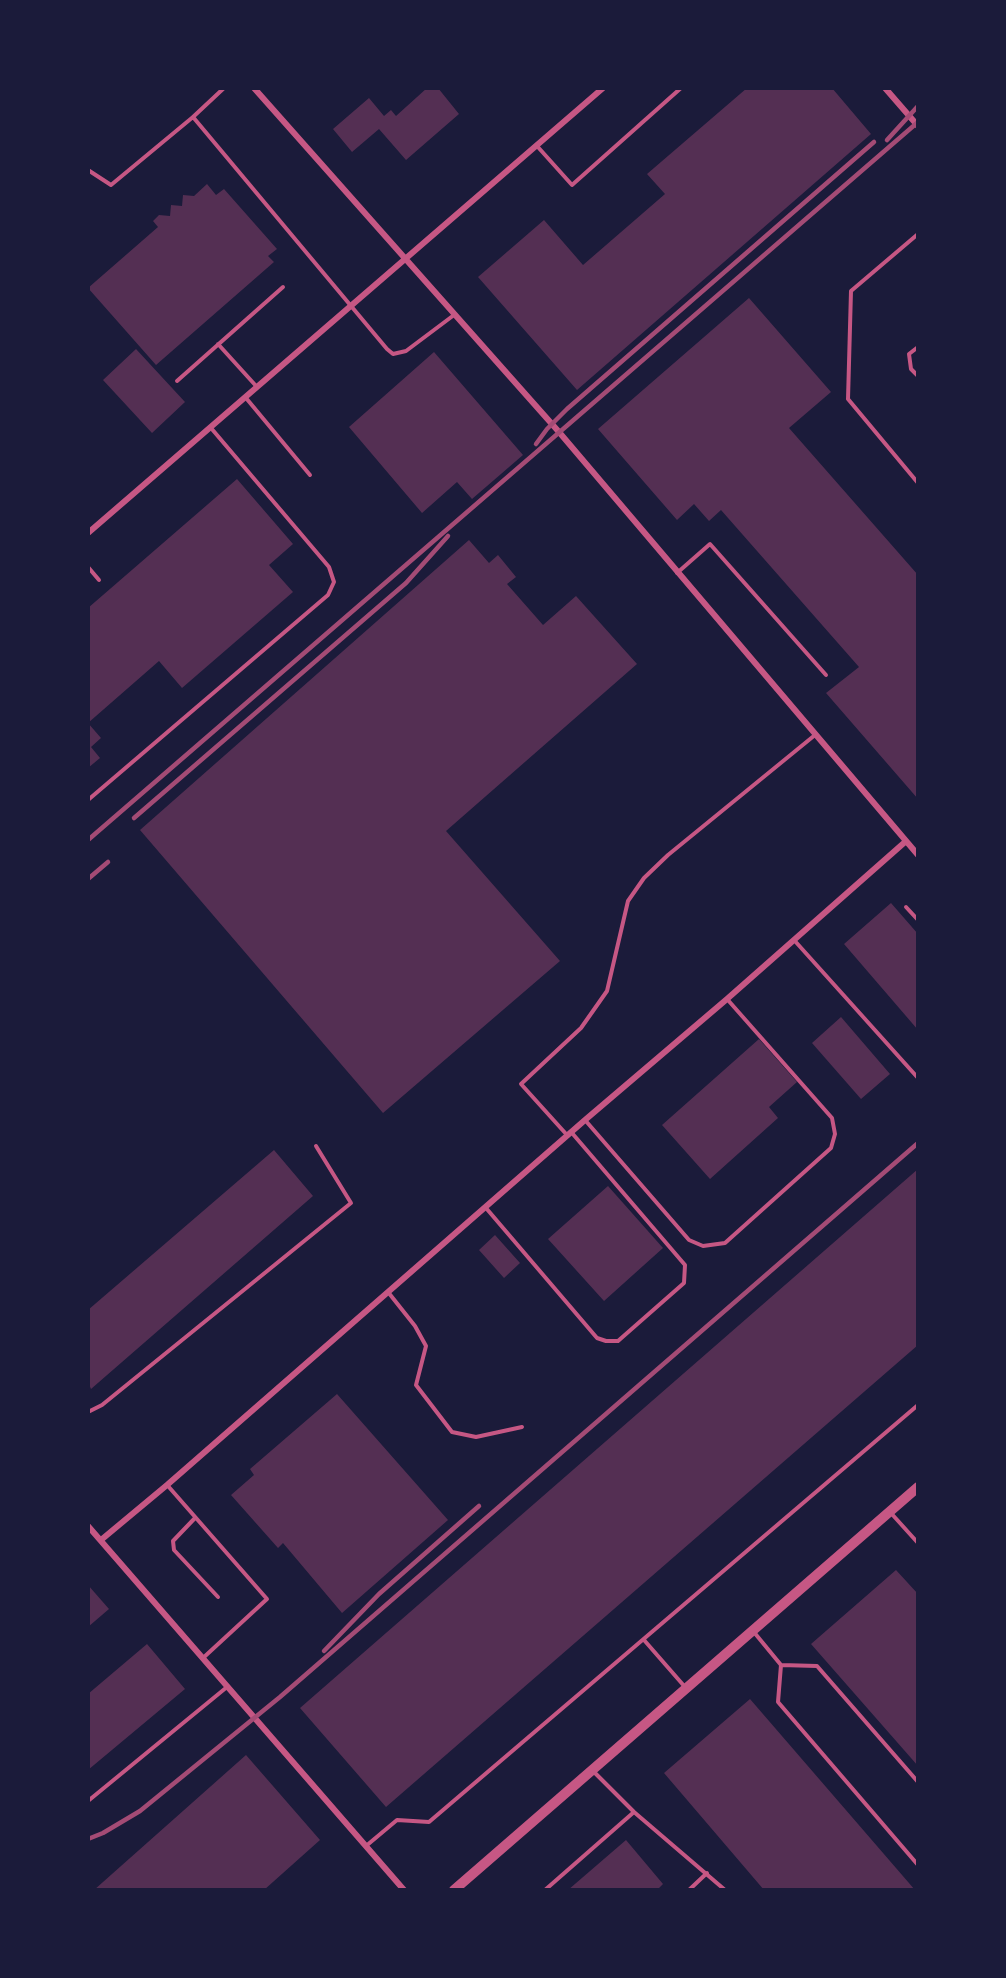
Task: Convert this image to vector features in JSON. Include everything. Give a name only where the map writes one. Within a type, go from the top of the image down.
[{"type":"street","points":[[254,88],[559,432],[918,855]]},
{"type":"street","points":[[88,533],[407,260],[603,88]]},
{"type":"street","points":[[885,88],[918,126]]},
{"type":"street","points":[[101,1540],[906,842]]},
{"type":"street","points":[[454,1890],[918,1487]]},
{"type":"street","points":[[88,1526],[404,1890]]},
{"type":"lane","points":[[88,170],[111,185],[193,117],[224,88]]},
{"type":"lane","points":[[537,146],[572,185],[681,88]]},
{"type":"lane","points":[[193,117],[387,350],[393,354],[406,351],[455,314]]},
{"type":"lane","points":[[918,234],[851,291],[848,399],[918,483]]},
{"type":"lane","points":[[177,381],[283,287]]},
{"type":"lane","points":[[218,344],[258,388]]},
{"type":"lane","points":[[918,347],[909,354],[911,369],[918,376]]},
{"type":"lane","points":[[246,398],[310,475]]},
{"type":"lane","points":[[88,800],[328,595],[334,582],[329,567],[211,429]]},
{"type":"lane","points":[[677,573],[710,544],[826,675]]},
{"type":"lane","points":[[88,567],[99,580]]},
{"type":"lane","points":[[486,1208],[597,1338],[618,1341],[684,1283],[685,1265],[569,1134],[521,1084],[581,1028],[607,991],[628,901],[644,878],[668,855],[815,735]]},
{"type":"lane","points":[[906,907],[917,919]]},
{"type":"lane","points":[[794,940],[918,1078]]},
{"type":"lane","points":[[585,1120],[689,1240],[703,1246],[725,1243],[831,1148],[835,1134],[832,1118],[727,999]]},
{"type":"lane","points":[[88,1413],[102,1405],[351,1203],[316,1146]]},
{"type":"lane","points":[[387,1292],[415,1326],[426,1346],[416,1385],[452,1432],[476,1437],[522,1427]]},
{"type":"lane","points":[[366,1846],[397,1820],[429,1822],[918,1405]]},
{"type":"lane","points":[[167,1485],[267,1599],[203,1658]]},
{"type":"lane","points":[[889,1512],[918,1543]]},
{"type":"lane","points":[[195,1518],[173,1541],[174,1550],[218,1598]]},
{"type":"lane","points":[[752,1630],[781,1665],[778,1702],[918,1866]]},
{"type":"lane","points":[[644,1640],[686,1688]]},
{"type":"lane","points":[[781,1665],[817,1666],[918,1782]]},
{"type":"lane","points":[[88,1801],[228,1687]]},
{"type":"lane","points":[[592,1770],[634,1812],[725,1890]]},
{"type":"lane","points":[[545,1890],[634,1812]]},
{"type":"lane","points":[[689,1890],[707,1873]]},
{"type":"building","points":[[427,88],[438,88],[459,114],[406,160],[379,129],[352,152],[333,129],[369,98],[384,116],[391,110],[396,116]]},
{"type":"building","points":[[747,88],[832,88],[871,134],[577,390],[478,277],[544,220],[583,265],[665,194],[647,174]]},
{"type":"building","points":[[207,184],[216,195],[224,189],[277,249],[268,256],[274,262],[156,365],[88,288],[158,227],[153,221],[159,215],[170,216],[171,205],[182,206],[183,195],[194,196]]},
{"type":"building","points":[[749,298],[831,392],[789,428],[918,575],[918,799],[826,693],[859,667],[721,510],[709,521],[694,504],[677,520],[598,429]]},
{"type":"building","points":[[136,349],[185,402],[152,433],[103,380]]},
{"type":"building","points":[[434,352],[523,455],[472,499],[457,482],[422,513],[349,427]]},
{"type":"building","points":[[237,479],[293,544],[269,565],[293,592],[182,688],[159,661],[88,723],[88,608]]},
{"type":"building","points":[[469,540],[489,563],[498,555],[516,577],[507,584],[543,625],[576,596],[637,664],[446,831],[560,961],[383,1113],[140,830]]},
{"type":"building","points":[[88,723],[101,738],[91,747],[100,758],[88,768]]},
{"type":"building","points":[[891,903],[918,934],[918,1030],[844,944]]},
{"type":"building","points":[[841,1017],[890,1074],[861,1099],[812,1043]]},
{"type":"building","points":[[759,1039],[797,1082],[769,1107],[778,1118],[710,1179],[662,1125]]},
{"type":"building","points":[[274,1150],[313,1196],[91,1389],[88,1382],[88,1310]]},
{"type":"building","points":[[918,1169],[918,1345],[386,1807],[300,1708]]},
{"type":"building","points":[[608,1186],[663,1248],[604,1301],[548,1239]]},
{"type":"building","points":[[495,1235],[520,1263],[504,1278],[479,1250]]},
{"type":"building","points":[[337,1394],[448,1520],[342,1613],[283,1543],[278,1548],[231,1495],[254,1475],[250,1469]]},
{"type":"building","points":[[896,1570],[918,1594],[918,1766],[811,1644]]},
{"type":"building","points":[[88,1585],[109,1609],[88,1627]]},
{"type":"building","points":[[147,1644],[185,1689],[88,1770],[88,1694]]},
{"type":"building","points":[[750,1699],[915,1890],[764,1890],[664,1773]]},
{"type":"building","points":[[246,1755],[320,1840],[264,1890],[94,1890]]},
{"type":"building","points":[[626,1840],[663,1884],[657,1890],[568,1890]]},
{"type":"railway","points":[[887,140],[918,106]]},
{"type":"railway","points":[[88,840],[918,122]]},
{"type":"railway","points":[[536,444],[567,409],[874,142]]},
{"type":"railway","points":[[134,818],[406,583],[448,536]]},
{"type":"railway","points":[[88,879],[108,862]]},
{"type":"railway","points":[[88,1839],[103,1833],[140,1811],[280,1697],[918,1143]]},
{"type":"railway","points":[[324,1651],[379,1594],[479,1506]]}]
